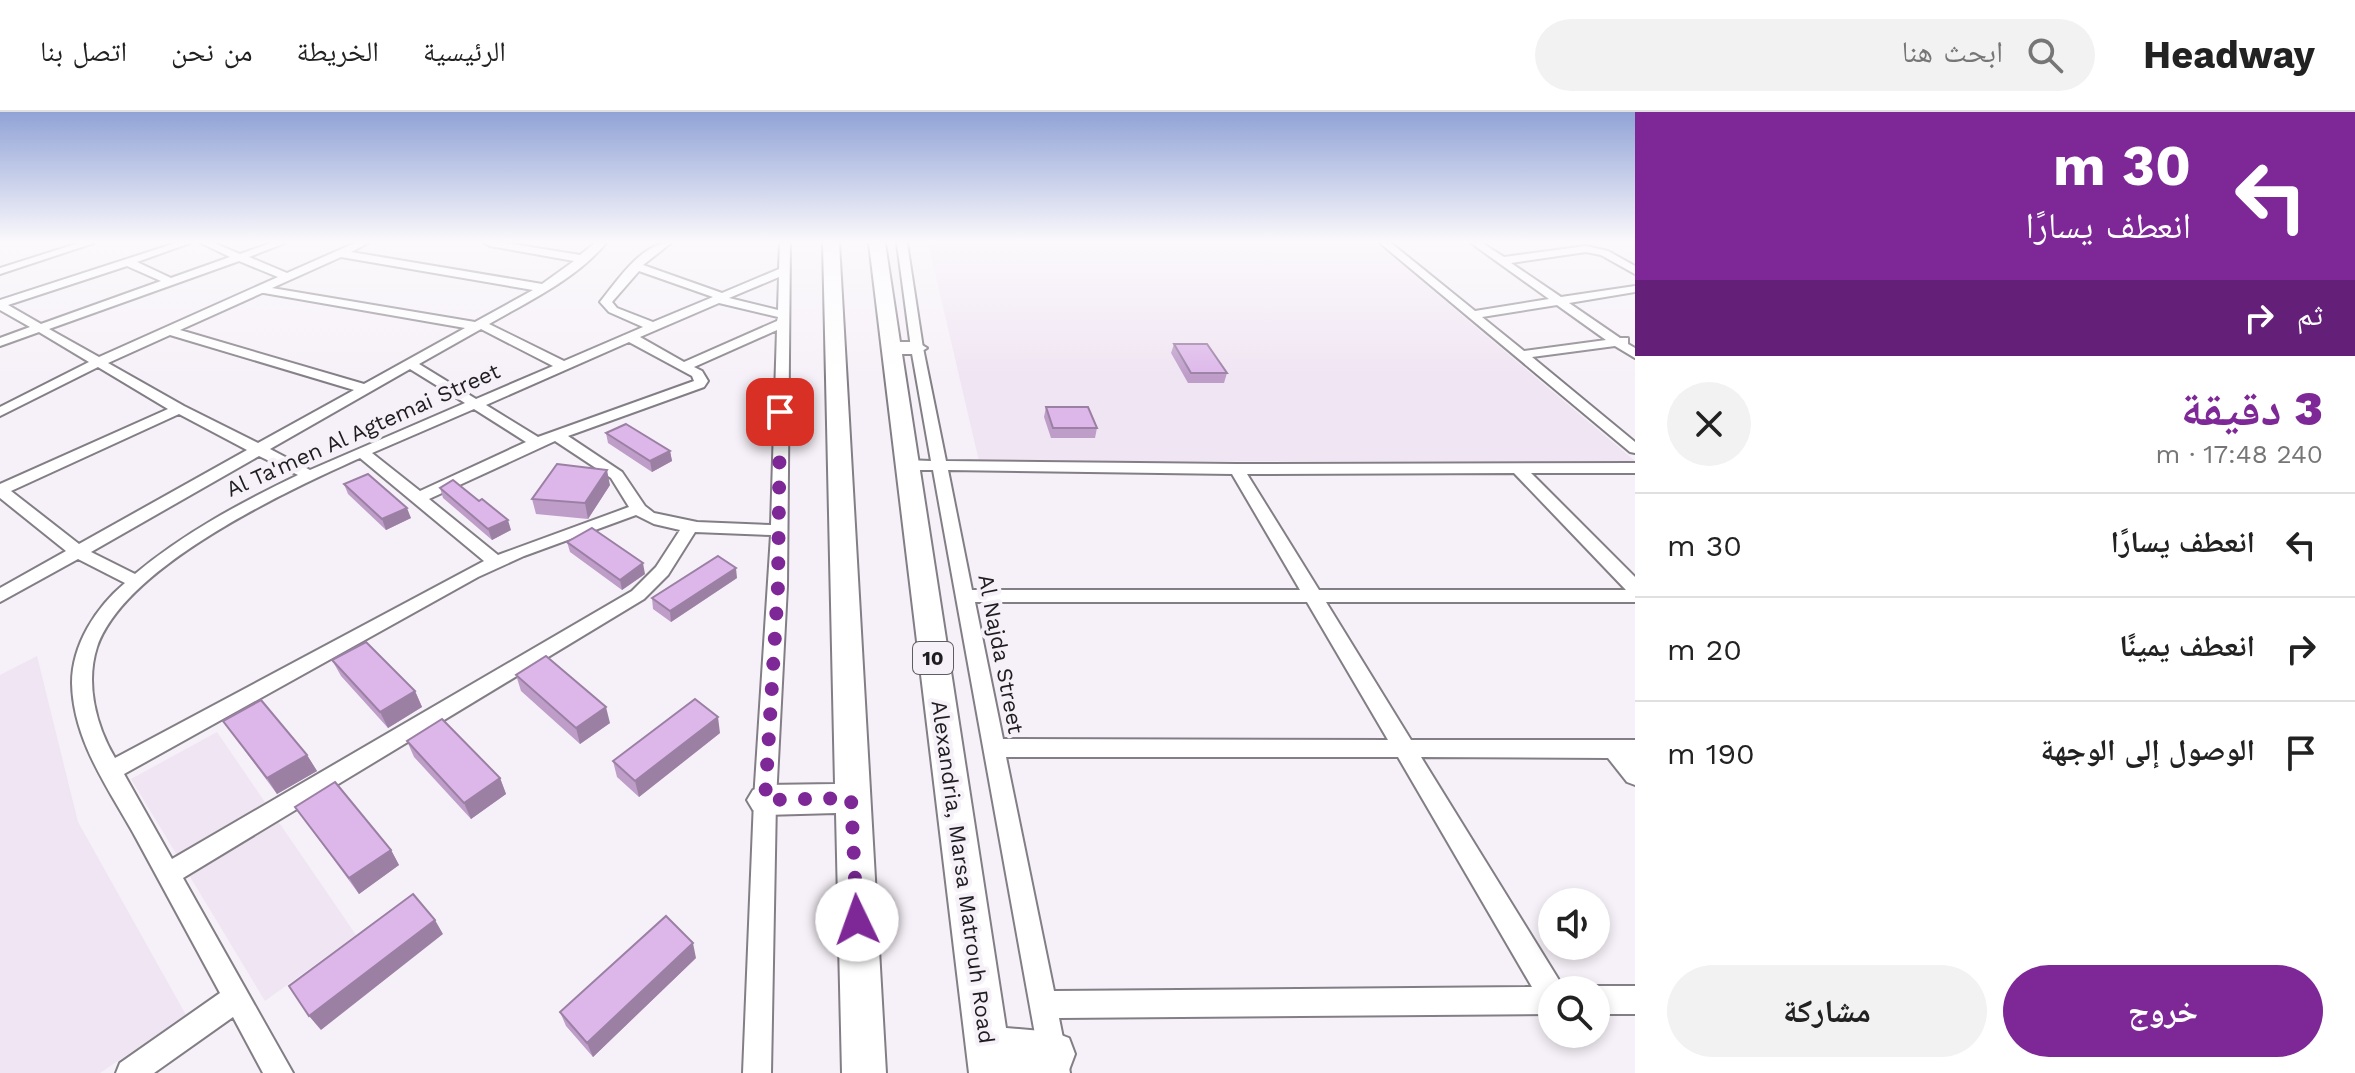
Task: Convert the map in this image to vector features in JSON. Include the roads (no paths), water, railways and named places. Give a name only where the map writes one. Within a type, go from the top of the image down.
[{"type":"main road","points":[[833,288],[864,1073]]},
{"type":"main road","name":"Alexandria, Marsa Matrouh Road","points":[[889,288],[904,348],[906,465],[989,1061]]},
{"type":"main road","points":[[765,800],[851,798]]},
{"type":"main road","points":[[989,1061],[1054,1063]]},
{"type":"street","points":[[0,304],[49,288]]},
{"type":"street","points":[[0,342],[155,288]]},
{"type":"street","points":[[0,412],[99,362],[268,288]]},
{"type":"street","points":[[0,596],[544,288]]},
{"type":"street","points":[[618,288],[606,302],[613,310],[654,327]]},
{"type":"street","points":[[694,288],[782,320]]},
{"type":"street","name":"Al Ta'men Al Agtemai Street","points":[[279,1073],[109,772],[91,731],[80,680],[84,655],[96,630],[114,605],[137,582],[173,553],[222,521],[311,476],[745,288]]},
{"type":"street","points":[[757,1073],[765,800],[779,530],[782,288]]},
{"type":"street","name":"Al Najda Street","points":[[903,288],[904,348],[940,465],[1054,1063]]},
{"type":"street","points":[[1439,288],[1635,449]]},
{"type":"street","points":[[1540,288],[1635,354]]},
{"type":"street","points":[[1472,315],[1635,289]]},
{"type":"street","points":[[264,290],[479,325],[564,366]]},
{"type":"street","points":[[0,304],[179,409],[311,476]]},
{"type":"street","points":[[683,367],[782,320]]},
{"type":"street","points":[[170,331],[366,389]]},
{"type":"street","points":[[418,498],[537,442],[696,387],[701,381],[700,377],[630,337]]},
{"type":"street","points":[[1521,355],[1635,340]]},
{"type":"street","points":[[410,364],[537,442]]},
{"type":"street","points":[[137,582],[78,552],[0,490],[179,409]]},
{"type":"street","points":[[556,435],[614,474],[628,490],[638,509],[660,521],[779,530]]},
{"type":"street","points":[[363,453],[496,562]]},
{"type":"street","points":[[906,465],[1237,469],[1635,468]]},
{"type":"street","points":[[1518,468],[1635,588]]},
{"type":"street","points":[[1237,469],[1539,976]]},
{"type":"street","points":[[109,772],[496,562],[638,509]]},
{"type":"street","points":[[167,875],[638,595],[662,571],[691,525]]},
{"type":"street","points":[[966,596],[1635,596]]},
{"type":"street","points":[[995,748],[1624,749],[1635,776]]},
{"type":"street","points":[[1043,1005],[1538,997]]},
{"type":"street","points":[[130,1073],[237,998]]},
{"type":"street","points":[[1610,1000],[1635,1000]]}]
